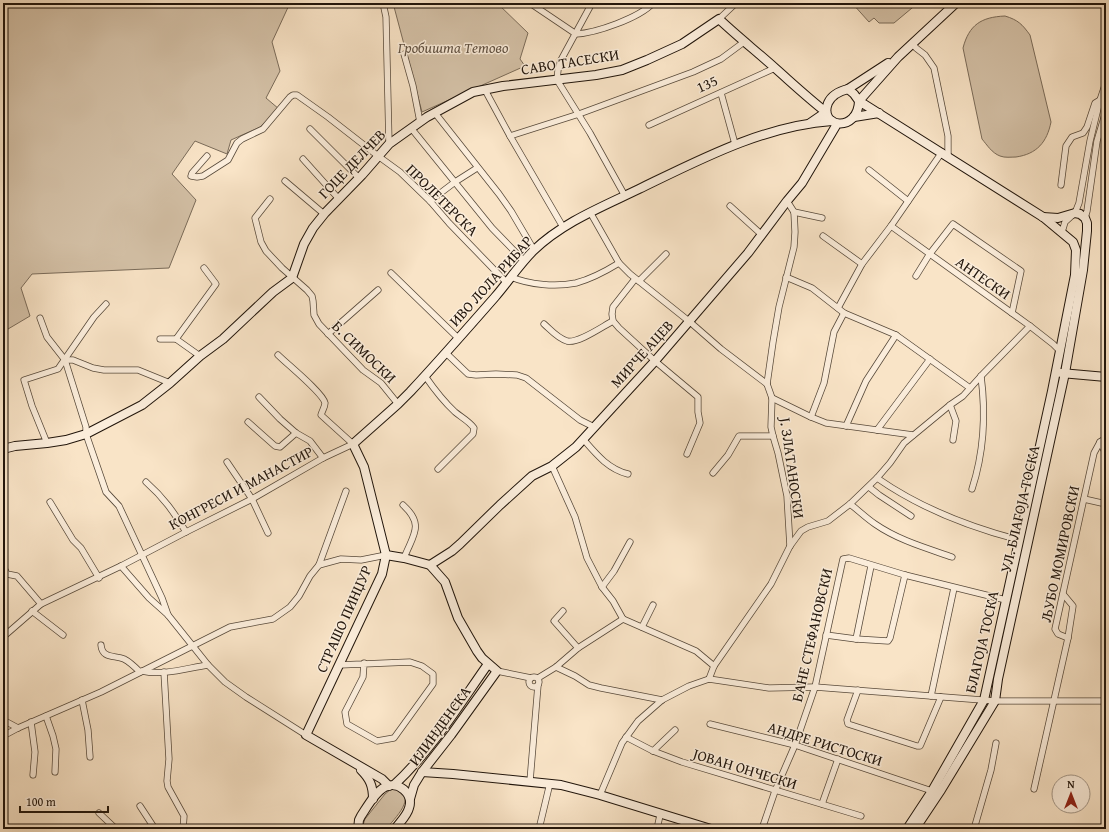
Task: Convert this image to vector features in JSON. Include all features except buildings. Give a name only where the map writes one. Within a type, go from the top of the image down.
[{"type":"street","points":[[384,3],[386,17],[389,144]]},
{"type":"street","points":[[530,3],[576,34],[584,34],[632,18],[648,9],[653,3]]},
{"type":"street","points":[[540,10],[542,3]]},
{"type":"street","points":[[592,3],[561,60],[557,80],[579,114],[625,196]]},
{"type":"street","name":"САВО ТАСЕСКИ","points":[[485,90],[622,70],[682,44],[719,19],[736,3]]},
{"type":"street","points":[[810,123],[846,123],[854,117],[859,109],[859,101],[898,57],[956,3]]},
{"type":"street","points":[[719,19],[808,98],[826,112],[834,122]]},
{"type":"street","points":[[510,136],[579,114],[693,72],[721,59],[744,42]]},
{"type":"street","points":[[838,308],[862,264],[908,201],[945,154],[948,136],[934,68],[925,55],[912,43]]},
{"type":"street","points":[[404,54],[413,86],[420,122]]},
{"type":"street","points":[[810,123],[826,112],[830,98],[837,92],[848,89],[898,57]]},
{"type":"street","name":"135","points":[[650,125],[775,68]]},
{"type":"street","points":[[1062,232],[1065,222],[1074,213],[1079,203],[1090,141],[1106,82]]},
{"type":"street","points":[[848,89],[859,101],[1043,217],[1073,242],[1086,238]]},
{"type":"street","points":[[485,90],[563,227]]},
{"type":"street","name":"ГОЦЕ ДЕЛЧЕВ","points":[[292,278],[304,244],[313,228],[338,198],[359,178],[389,144],[435,113],[473,92],[485,90]]},
{"type":"street","points":[[721,93],[735,144]]},
{"type":"street","name":"ПРОЛЕТЕРСКА","points":[[207,156],[191,176],[203,176],[228,160],[237,144],[242,139],[263,129],[290,97],[294,95],[298,96],[400,172],[430,201],[449,223],[509,280]]},
{"type":"street","points":[[1061,185],[1066,146],[1072,137],[1083,133],[1087,127],[1095,103],[1100,100]]},
{"type":"street","points":[[1043,217],[1058,218],[1074,213],[1080,214],[1085,218],[1097,141],[1106,112]]},
{"type":"street","points":[[435,113],[499,194],[534,250]]},
{"type":"street","points":[[854,117],[879,113]]},
{"type":"street","name":"МИРЧЕ АЦЕВ","points":[[430,566],[460,544],[532,476],[552,466],[564,457],[582,440],[656,361],[748,253],[802,183],[834,122]]},
{"type":"street","name":"ИВО ЛОЛА РИБАР","points":[[353,444],[398,404],[426,376],[534,250],[563,227],[590,212],[735,144],[810,123]]},
{"type":"street","points":[[411,128],[492,228],[524,261]]},
{"type":"street","points":[[310,129],[359,178]]},
{"type":"street","points":[[303,160],[338,198]]},
{"type":"street","points":[[430,201],[477,168]]},
{"type":"street","points":[[869,170],[908,201]]},
{"type":"street","points":[[285,181],[324,214]]},
{"type":"street","name":"Б. СИМОСКИ","points":[[270,199],[255,218],[259,236],[266,251],[312,296],[314,315],[319,324],[363,370],[381,383],[398,404]]},
{"type":"street","name":"Ј. ЗЛАТАНОСКИ","points":[[787,201],[794,212],[794,247],[786,276],[773,342],[767,384],[772,398],[771,427],[787,496],[790,546]]},
{"type":"street","points":[[730,206],[762,235]]},
{"type":"street","points":[[590,212],[619,263],[637,280],[721,349],[767,384]]},
{"type":"street","points":[[794,212],[822,218]]},
{"type":"street","name":"УЛ. БЛАГОЈА ТОСКА","points":[[915,829],[941,790],[995,702],[998,680],[1026,548],[1065,373],[1083,270],[1087,226],[1085,218]]},
{"type":"street","points":[[916,276],[929,255],[953,224],[1021,271],[1012,313]]},
{"type":"street","name":"АНТЕСКИ","points":[[891,226],[929,255],[1030,326],[1053,344],[1060,352]]},
{"type":"street","points":[[823,236],[862,264]]},
{"type":"street","name":"БЛАГОЈА ТОСКА","points":[[906,829],[932,791],[984,700],[1056,373],[1075,275],[1076,250],[1073,242]]},
{"type":"street","points":[[666,254],[637,280],[613,307],[612,314],[613,321],[618,328],[698,397],[700,423],[687,454]]},
{"type":"street","points":[[509,280],[542,284],[576,283],[607,270],[619,263]]},
{"type":"street","points":[[176,339],[216,284],[204,268]]},
{"type":"street","points":[[391,273],[458,338]]},
{"type":"street","points":[[786,276],[812,288],[844,313],[896,335],[970,388]]},
{"type":"street","points":[[3,449],[15,446],[66,440],[86,434],[142,405],[170,384],[200,356],[223,339],[273,292],[292,278]]},
{"type":"street","points":[[328,334],[378,290]]},
{"type":"street","points":[[48,443],[32,406],[24,380],[58,369],[94,317],[106,304]]},
{"type":"street","name":"Ј. ЗЛАТАНОСКИ","points":[[811,417],[824,384],[834,332],[844,313]]},
{"type":"street","points":[[40,318],[47,337],[65,360],[86,427],[86,434],[106,492],[119,506],[162,598],[168,615]]},
{"type":"street","points":[[544,324],[555,335],[568,341],[573,341],[591,334],[613,321]]},
{"type":"street","points":[[709,679],[714,666],[771,584],[790,546],[801,531],[808,527],[828,521],[869,487],[890,463],[904,443],[963,396],[1030,326]]},
{"type":"street","points":[[846,426],[866,381],[896,335]]},
{"type":"street","points":[[160,339],[176,339],[200,356]]},
{"type":"street","points":[[446,353],[468,374],[517,375],[526,378],[580,420],[594,427]]},
{"type":"street","points":[[278,355],[324,400],[325,406],[321,415],[353,444]]},
{"type":"street","points":[[877,430],[930,359]]},
{"type":"street","points":[[65,360],[73,360],[93,368],[104,370],[138,370],[170,384]]},
{"type":"street","points":[[1056,373],[1106,377]]},
{"type":"street","points":[[426,376],[438,396],[474,428],[473,434],[438,469]]},
{"type":"street","points":[[972,489],[982,451],[983,389],[981,376]]},
{"type":"street","points":[[259,396],[296,433],[310,441],[323,458]]},
{"type":"street","points":[[772,398],[826,423],[913,435]]},
{"type":"street","points":[[950,405],[956,421],[952,440]]},
{"type":"street","points":[[248,422],[275,446],[280,447],[296,433]]},
{"type":"street","points":[[713,473],[728,455],[739,436],[773,436]]},
{"type":"street","points":[[1106,438],[1100,442],[1106,454]]},
{"type":"street","points":[[582,440],[610,468],[628,474]]},
{"type":"street","name":"ЉУБО МОМИРОВСКИ","points":[[1034,789],[1068,638],[1058,634],[1055,629],[1094,453],[1100,442]]},
{"type":"street","name":"КОНГРЕСИ И МАНАСТИР","points":[[3,636],[41,604],[99,578],[252,499],[323,458],[353,444]]},
{"type":"street","name":"СТРАШО ПИНЏУР","points":[[306,735],[382,574],[386,555],[364,467],[353,444]]},
{"type":"street","points":[[227,462],[236,476],[246,487],[268,533]]},
{"type":"street","points":[[552,466],[575,517],[588,558],[602,587],[613,601],[623,619],[696,650],[714,666]]},
{"type":"street","points":[[877,478],[916,502],[992,533],[1019,540]]},
{"type":"street","points":[[146,482],[171,508],[186,532]]},
{"type":"street","points":[[869,487],[911,516]]},
{"type":"street","points":[[3,736],[82,700],[230,626],[273,619],[282,614],[299,596],[310,576],[319,565],[346,491]]},
{"type":"street","points":[[1084,499],[1106,504]]},
{"type":"street","points":[[50,502],[73,540],[80,548],[99,578]]},
{"type":"street","points":[[850,504],[875,524],[892,534],[908,542],[952,557]]},
{"type":"street","points":[[403,505],[410,511],[417,526],[404,558]]},
{"type":"street","points":[[602,587],[614,571],[630,542]]},
{"type":"street","points":[[319,565],[341,559],[361,560],[386,555],[404,558],[430,566],[445,582],[458,618],[482,658],[497,671],[532,681],[539,680],[530,781]]},
{"type":"street","name":"БАНЕ СТЕФАНОВСКИ","points":[[762,829],[815,687],[843,559],[846,558],[904,575],[1006,600]]},
{"type":"street","points":[[3,566],[7,574],[17,576],[41,604]]},
{"type":"street","points":[[121,566],[149,598],[168,615],[208,665],[225,682],[246,697],[356,765],[392,785],[402,788],[406,791],[410,800]]},
{"type":"street","points":[[856,639],[871,566]]},
{"type":"street","points":[[826,635],[888,641],[890,638],[904,575]]},
{"type":"street","points":[[931,696],[954,588]]},
{"type":"street","points":[[1063,594],[1073,606],[1068,638]]},
{"type":"street","points":[[642,627],[653,605]]},
{"type":"street","points":[[32,611],[63,635]]},
{"type":"street","points":[[563,611],[554,621],[578,648]]},
{"type":"street","points":[[532,681],[556,667],[578,648],[623,619]]},
{"type":"street","points":[[101,645],[104,653],[109,656],[121,658],[141,671],[149,673],[208,665]]},
{"type":"street","points":[[339,664],[364,663],[410,662],[422,666],[433,674],[433,684],[394,738],[377,741],[347,724],[345,712],[364,677],[364,663]]},
{"type":"street","name":"ИЛИНДЕНСКА","points":[[358,829],[361,816],[381,790],[392,785],[404,776],[444,725],[488,664]]},
{"type":"street","points":[[556,667],[590,685],[662,700]]},
{"type":"street","name":"ИЛИНДЕНСКА","points":[[396,828],[407,813],[414,785],[422,772],[454,732],[497,671]]},
{"type":"street","points":[[164,672],[169,759],[167,781],[168,787],[184,816],[183,829]]},
{"type":"street","points":[[600,795],[622,743],[638,721],[662,700],[689,686],[709,679],[769,688],[815,687],[995,702],[1106,701]]},
{"type":"street","points":[[532,681],[537,698]]},
{"type":"street","points":[[858,690],[847,720],[848,724],[917,746],[920,746],[921,744],[941,697]]},
{"type":"street","points":[[82,700],[88,730],[90,757]]},
{"type":"street","points":[[46,716],[56,749],[55,772]]},
{"type":"street","points":[[3,720],[18,728]]},
{"type":"street","points":[[32,722],[35,752],[33,775]]},
{"type":"street","name":"АНДРЕ РИСТОСКИ","points":[[710,724],[794,745],[932,791]]},
{"type":"street","points":[[444,725],[454,732]]},
{"type":"street","points":[[653,751],[675,730]]},
{"type":"street","name":"ЈОВАН ОНЧЕСКИ","points":[[626,737],[653,751],[682,762],[861,816]]},
{"type":"street","points":[[974,829],[991,770],[996,743]]},
{"type":"street","points":[[822,804],[838,759]]},
{"type":"street","points":[[356,765],[371,781],[374,799]]},
{"type":"street","points":[[422,772],[550,784],[600,795],[707,828]]},
{"type":"street","points":[[539,829],[550,784]]},
{"type":"street","points":[[140,806],[155,829]]},
{"type":"street","points":[[99,813],[116,829]]},
{"type":"street","points":[[657,829],[660,814]]},
{"type":"green space","points":[[3,3],[290,3],[272,42],[280,71],[266,98],[279,109],[260,127],[231,140],[227,154],[195,141],[172,174],[196,200],[169,268],[32,274],[21,288],[30,316],[3,332]]},
{"type":"green space","name":"Гробишта Тетово","points":[[393,3],[497,3],[528,33],[520,59],[525,66],[422,112]]},
{"type":"green space","points":[[852,3],[918,3],[894,23],[879,23],[874,18],[869,22]]},
{"type":"green space","points":[[1005,16],[1019,23],[1030,35],[1051,122],[1047,135],[1040,146],[1030,153],[1016,157],[1004,157],[997,155],[982,139],[963,48],[969,33],[977,24],[989,18]]},
{"type":"green space","points":[[395,789],[402,792],[405,797],[405,802],[399,814],[386,829],[364,829],[363,825],[365,819],[385,794],[390,790]]}]
